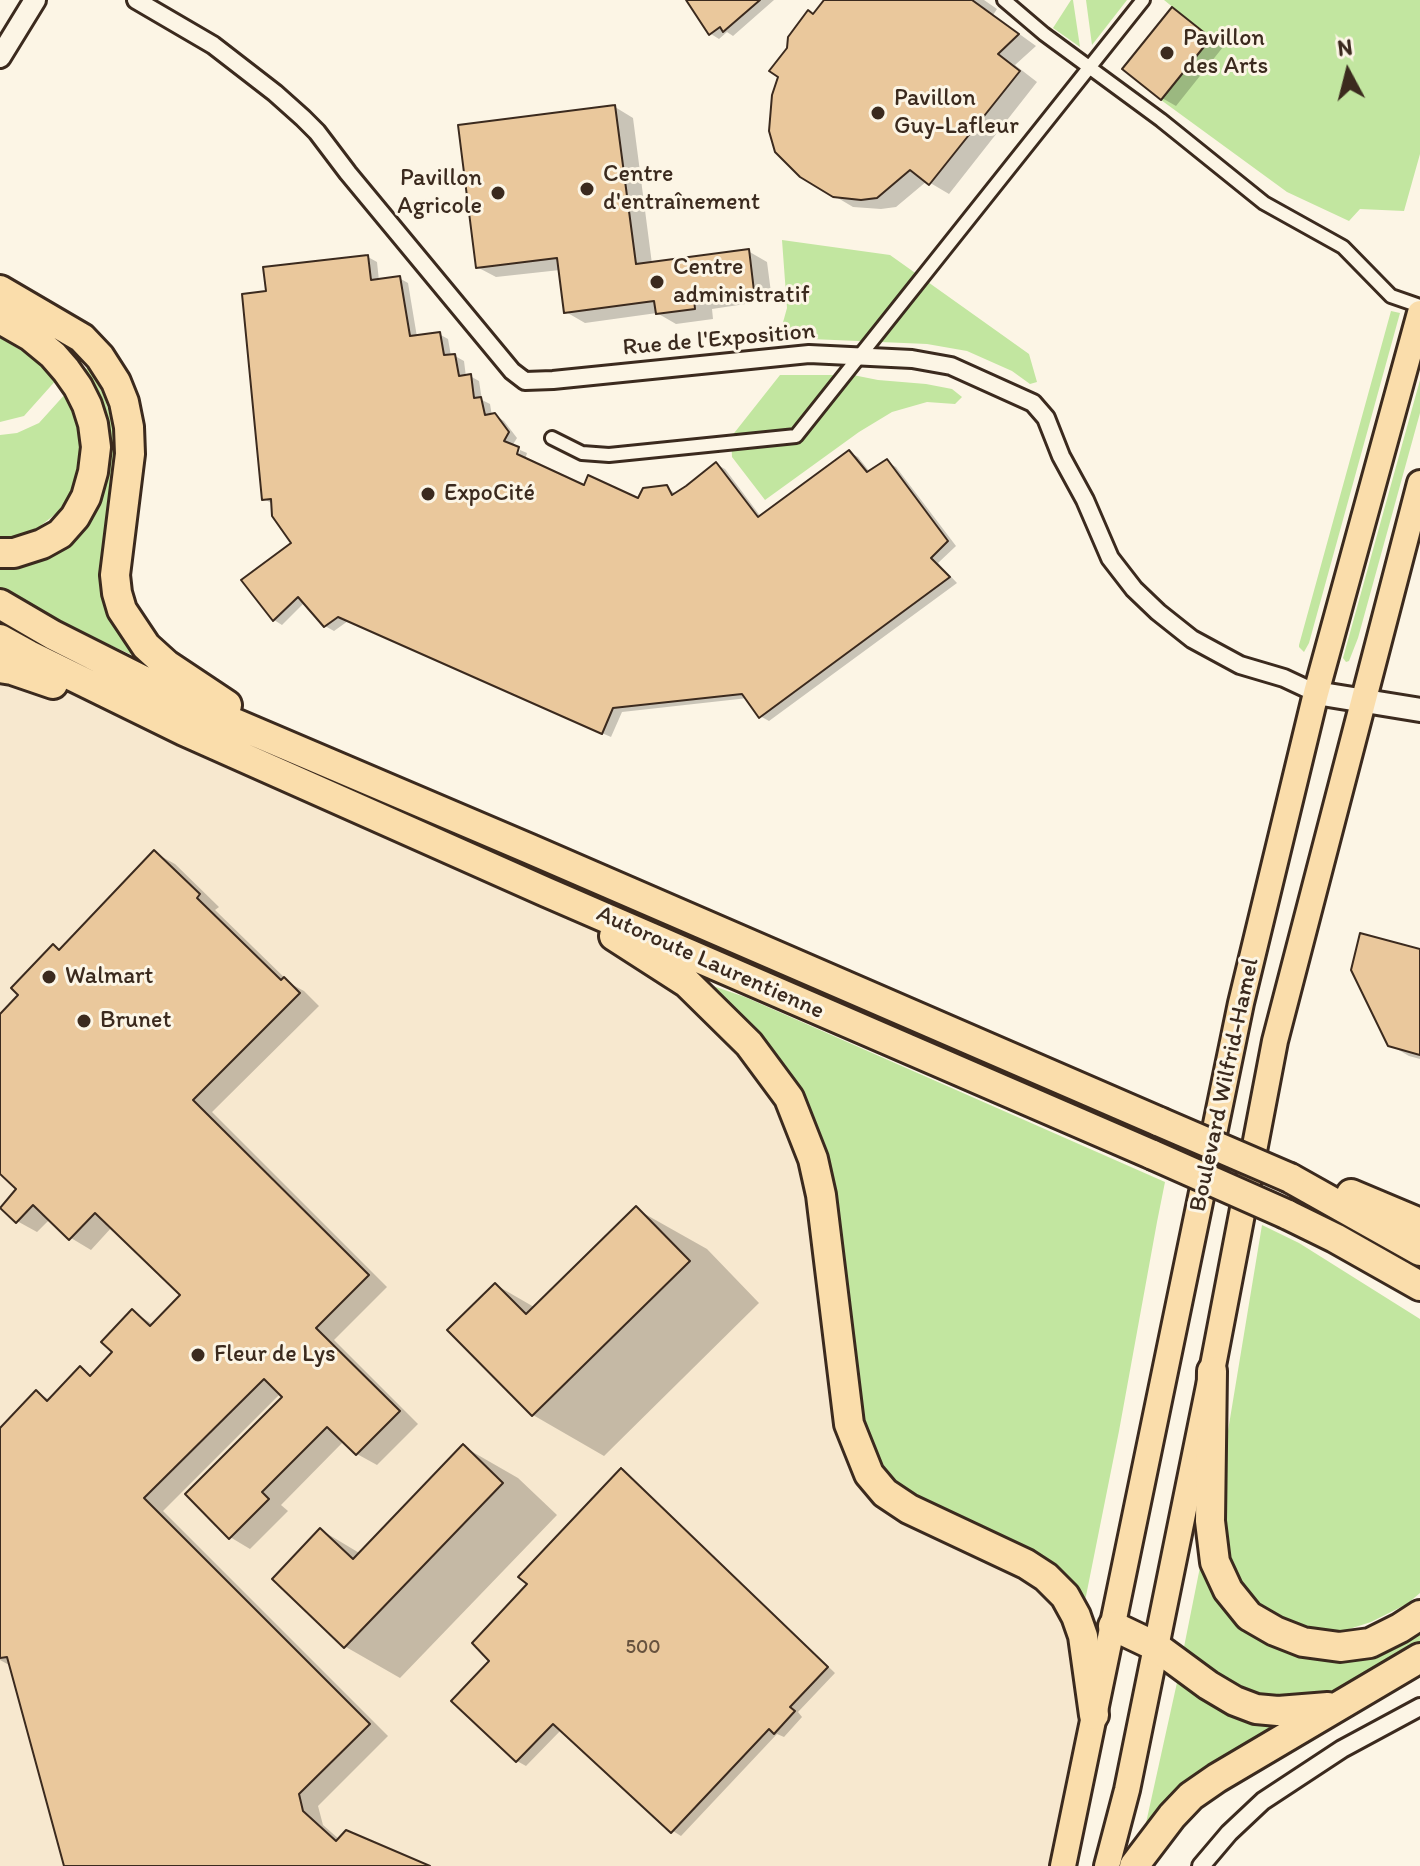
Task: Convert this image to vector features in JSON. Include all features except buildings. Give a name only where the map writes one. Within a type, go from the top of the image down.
[{"type":"highway","points":[[0,290],[82,338],[100,357],[124,402],[130,454],[115,575],[122,610],[131,625],[146,646],[167,665],[284,744]]},
{"type":"highway","points":[[0,319],[30,336],[66,370],[83,396],[93,424],[96,447],[86,497],[75,517],[60,534],[14,553],[0,553]]},
{"type":"highway","points":[[0,328],[30,336]]},
{"type":"highway","name":"Autoroute Laurentienne","points":[[0,604],[53,635],[164,691],[1290,1178],[1420,1251]]},
{"type":"highway","name":"Autoroute Laurentienne","points":[[0,639],[184,731],[1286,1214],[1420,1286]]},
{"type":"highway","points":[[0,668],[42,679],[80,695],[116,699]]},
{"type":"highway","points":[[546,892],[687,983],[749,1044],[789,1098],[813,1159],[821,1195],[849,1424],[869,1474],[885,1493],[909,1509],[1026,1564],[1046,1577],[1065,1596],[1083,1636],[1094,1715]]},
{"type":"highway","points":[[1290,1178],[1317,1179],[1420,1223]]},
{"type":"highway","points":[[1212,1371],[1210,1521],[1215,1562],[1228,1590],[1249,1616],[1303,1642],[1340,1647],[1370,1643],[1420,1615]]},
{"type":"highway","points":[[1113,1626],[1155,1646],[1208,1685],[1256,1709],[1278,1711],[1337,1707]]},
{"type":"highway","points":[[1134,1866],[1191,1796],[1420,1658]]},
{"type":"main road","name":"Boulevard Wilfrid-Hamel","points":[[1063,1866],[1241,1003],[1316,693],[1420,313]]},
{"type":"main road","name":"Boulevard Wilfrid-Hamel","points":[[1107,1866],[1127,1790],[1275,1041],[1420,483]]},
{"type":"main road","points":[[1316,693],[1420,710]]},
{"type":"street","points":[[0,57],[35,0]]},
{"type":"street","name":"Rue de l'Exposition","points":[[136,0],[213,45],[303,118],[512,371],[525,381],[809,354],[912,359],[951,366],[1033,403],[1046,418],[1110,558],[1134,589],[1158,612],[1192,639],[1240,665],[1284,678],[1316,693]]},
{"type":"street","points":[[1004,0],[1264,203],[1343,247],[1391,296],[1420,306]]},
{"type":"street","points":[[552,438],[582,453],[609,455],[796,436],[1143,0]]},
{"type":"street","points":[[1201,1866],[1229,1833],[1263,1801],[1342,1749],[1420,1707]]},
{"type":"shaded area","points":[[0,668],[42,679],[546,892],[687,983],[749,1044],[1065,1596],[1094,1715],[1063,1866],[0,1866]]},
{"type":"green space","points":[[1073,0],[1080,47],[1053,28]]},
{"type":"green space","points":[[1086,0],[1127,0],[1092,45]]},
{"type":"green space","points":[[1164,0],[1420,0],[1420,154],[1404,211],[1360,209],[1349,221],[1287,192],[1161,100],[1211,38]]},
{"type":"green space","points":[[782,240],[890,255],[1029,354],[1037,382],[1030,384],[1012,371],[967,351],[927,344],[788,338],[783,334],[782,326],[787,308]]},
{"type":"green space","points":[[1391,311],[1400,313],[1304,652],[1299,645]]},
{"type":"green space","points":[[0,338],[29,355],[58,378],[24,416],[0,422]]},
{"type":"green space","points":[[88,367],[104,396],[114,430],[132,655],[0,589],[0,562],[87,515],[82,373]]},
{"type":"green space","points":[[780,375],[853,375],[952,389],[962,397],[955,404],[927,402],[892,412],[765,500],[732,457],[731,437]]},
{"type":"green space","points":[[1420,380],[1420,413],[1358,638],[1346,662],[1343,658]]},
{"type":"green space","points":[[67,392],[79,417],[83,441],[81,465],[73,490],[58,512],[39,527],[0,540],[0,435],[17,433],[39,423]]},
{"type":"green space","points":[[713,986],[745,997],[1165,1182],[1119,1431],[1086,1596],[1080,1611],[933,1515],[889,1481],[863,1436],[828,1191],[709,991]]},
{"type":"green space","points":[[1262,1225],[1299,1243],[1420,1319],[1420,1593],[1407,1604],[1371,1622],[1343,1631],[1311,1631],[1282,1622],[1256,1605],[1233,1575],[1221,1547],[1224,1455]]},
{"type":"green space","points":[[1201,1562],[1221,1605],[1253,1635],[1274,1646],[1420,1628],[1420,1646],[1356,1682],[1312,1699],[1259,1702],[1182,1657]]},
{"type":"green space","points":[[1178,1678],[1285,1725],[1147,1826],[1146,1823]]},
{"type":"place","name":"Pavillon des Arts","points":[[1167,53]]},
{"type":"place","name":"Pavillon Guy-Lafleur","points":[[878,113]]},
{"type":"place","name":"Centre d'entraînement","points":[[587,189]]},
{"type":"place","name":"Pavillon Agricole","points":[[498,193]]},
{"type":"place","name":"Centre administratif","points":[[657,282]]},
{"type":"place","name":"ExpoCité","points":[[428,494]]},
{"type":"place","name":"Walmart","points":[[49,977]]},
{"type":"place","name":"Brunet","points":[[84,1021]]},
{"type":"place","name":"Fleur de Lys","points":[[198,1355]]}]
